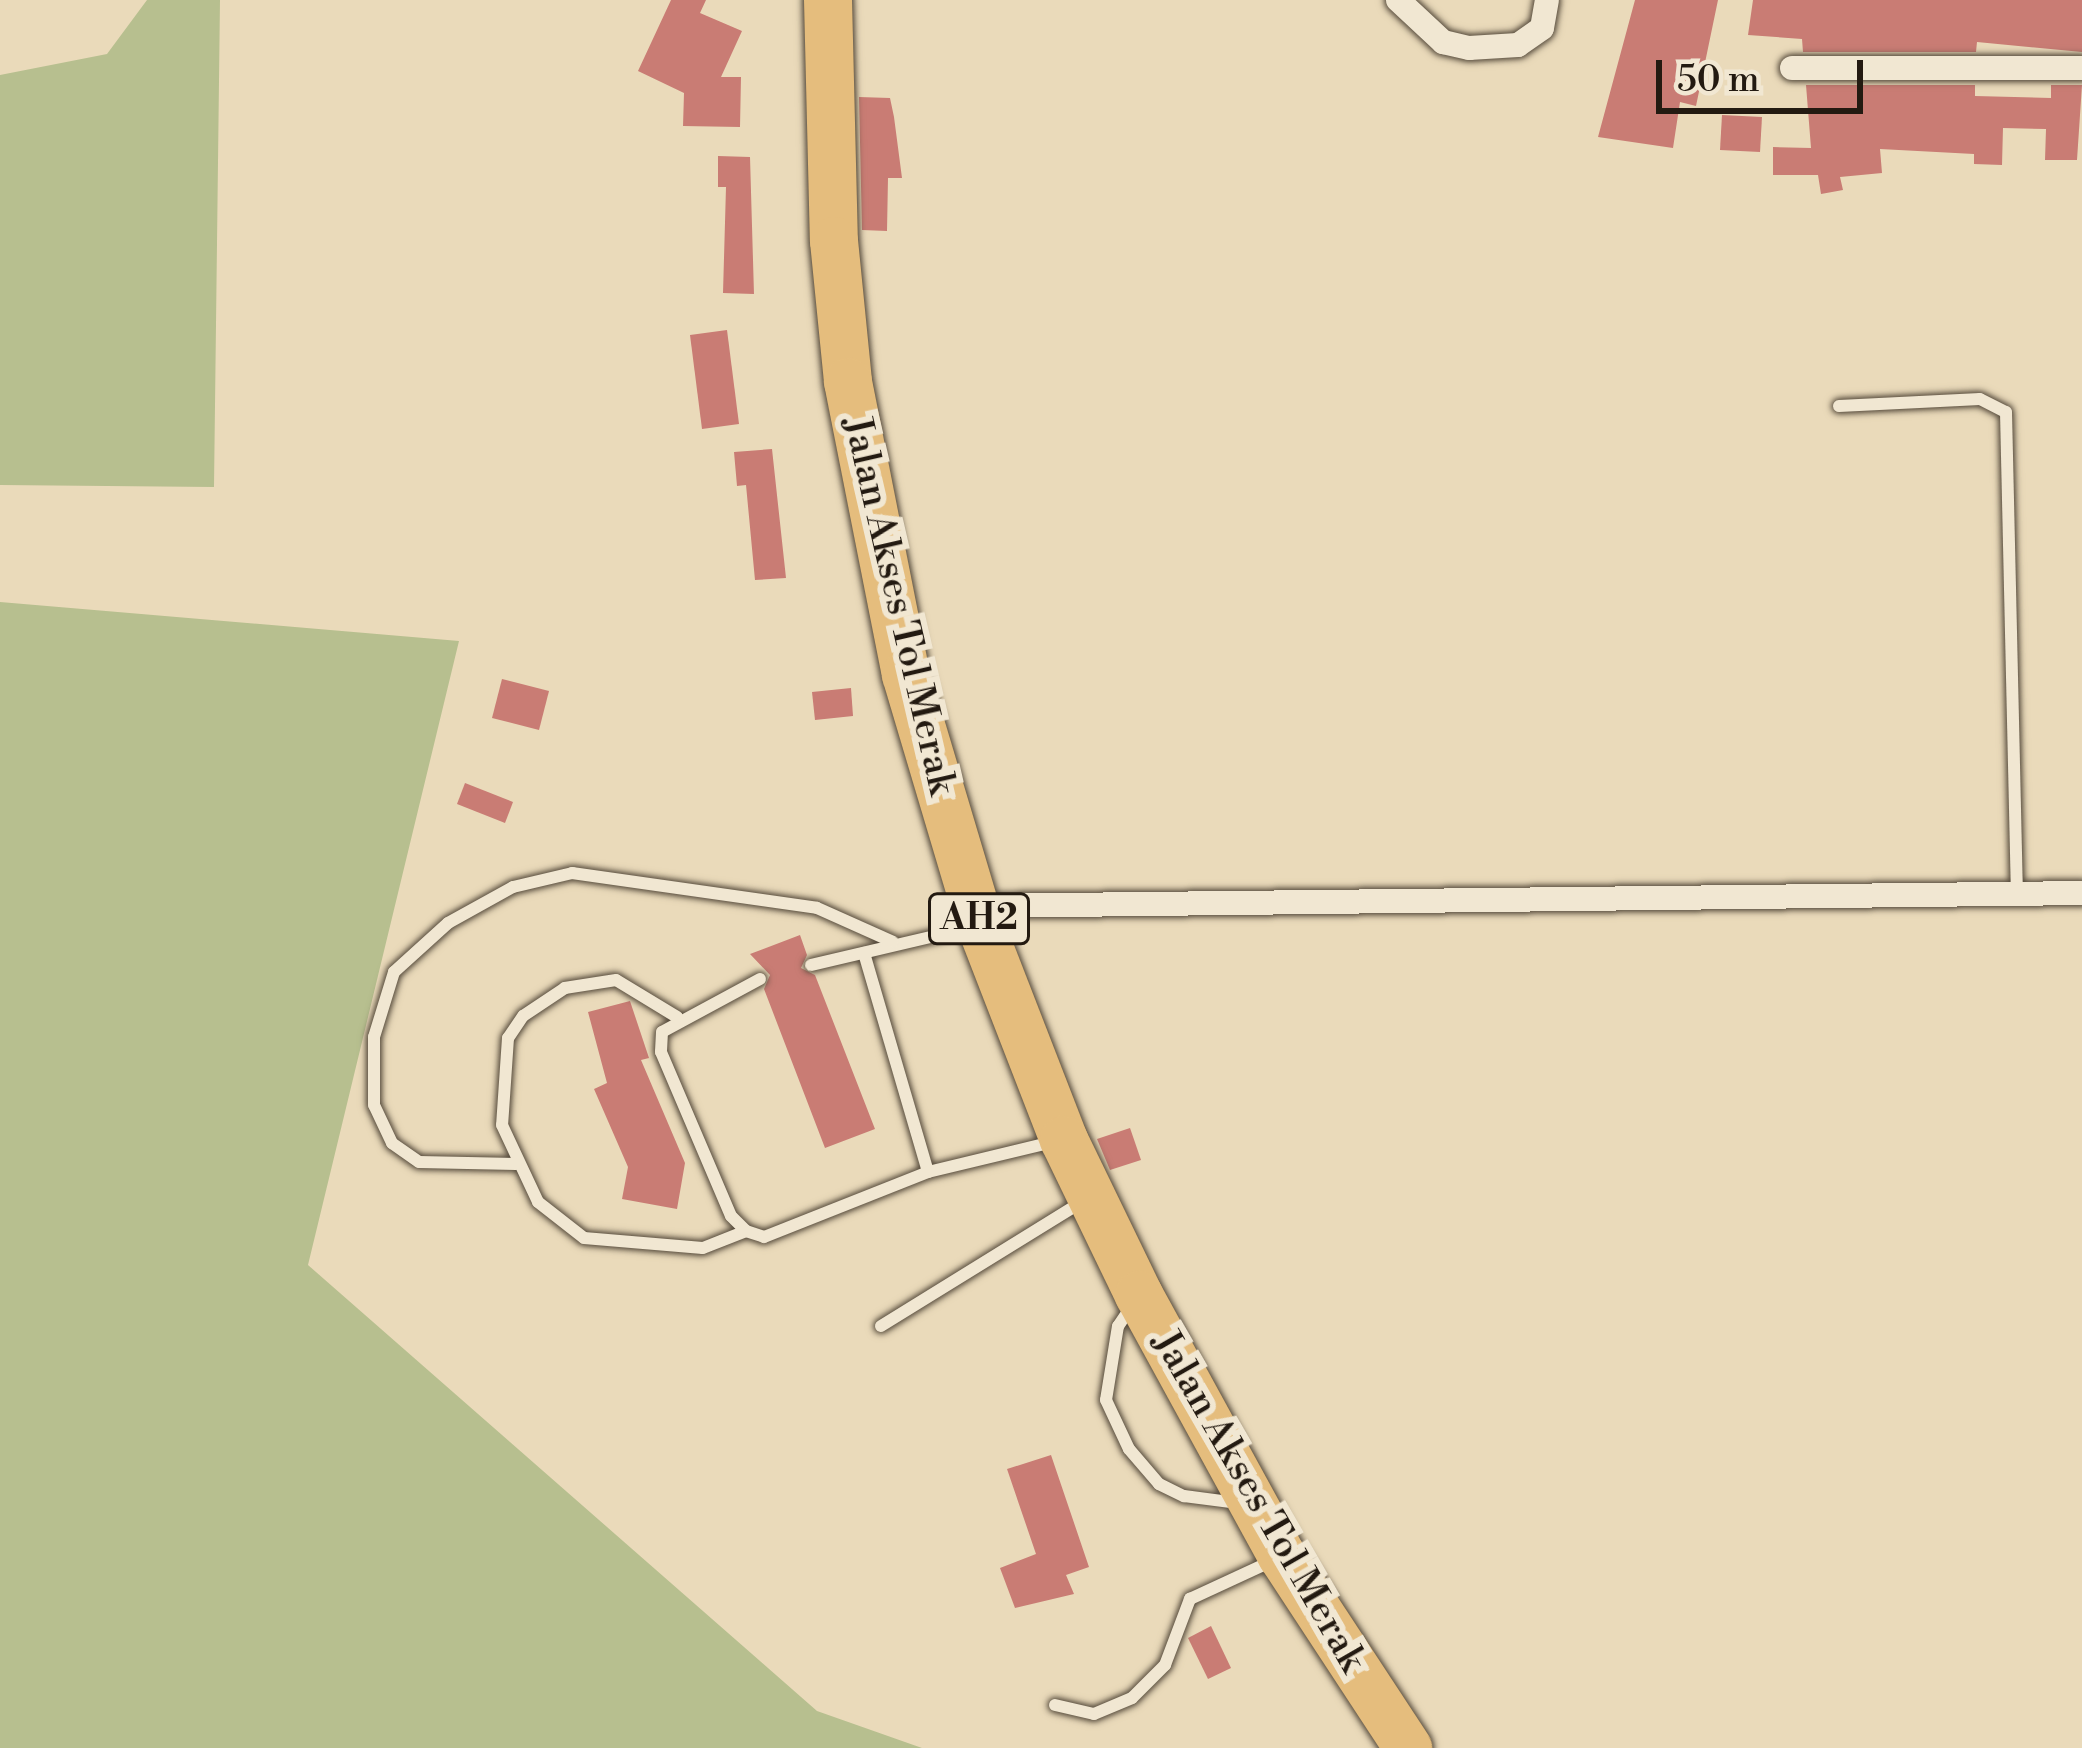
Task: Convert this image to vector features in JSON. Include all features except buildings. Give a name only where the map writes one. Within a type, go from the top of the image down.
[{"type":"highway","name":"Jalan Akses Tol Merak","points":[[828,0],[834,241],[848,382],[906,675],[978,916],[1064,1139],[1139,1295],[1282,1556],[1408,1748]]},
{"type":"street","points":[[1398,0],[1443,42],[1469,48],[1518,45],[1542,28],[1547,0]]},
{"type":"street","points":[[1792,68],[2082,68]]},
{"type":"street","points":[[978,916],[2082,893]]},
{"type":"lane","points":[[1839,406],[1980,399],[2006,412],[2017,894]]},
{"type":"lane","points":[[516,1164],[419,1162],[392,1143],[374,1105],[374,1037],[394,972],[448,923],[513,887],[572,874],[817,908],[893,942]]},
{"type":"lane","points":[[811,965],[978,916]]},
{"type":"lane","points":[[864,953],[928,1172]]},
{"type":"lane","points":[[677,1017],[635,988],[595,978],[523,1016],[508,1038],[500,1101],[516,1164],[538,1202],[584,1238],[703,1247],[746,1231]]},
{"type":"lane","points":[[760,979],[677,1017],[662,1032],[661,1052],[731,1216],[746,1231],[764,1237],[928,1172],[1064,1139]]},
{"type":"lane","points":[[881,1325],[1089,1197]]},
{"type":"lane","points":[[1139,1295],[1118,1326],[1107,1382],[1106,1400],[1130,1449],[1159,1484],[1184,1496],[1256,1506]]},
{"type":"lane","points":[[1055,1705],[1094,1714],[1132,1698],[1165,1665],[1190,1599],[1282,1556]]},
{"type":"green space","points":[[147,0],[220,0],[214,487],[0,485],[0,75],[107,54]]},
{"type":"green space","points":[[0,602],[459,641],[308,1265],[817,1711],[922,1748],[0,1748]]}]
